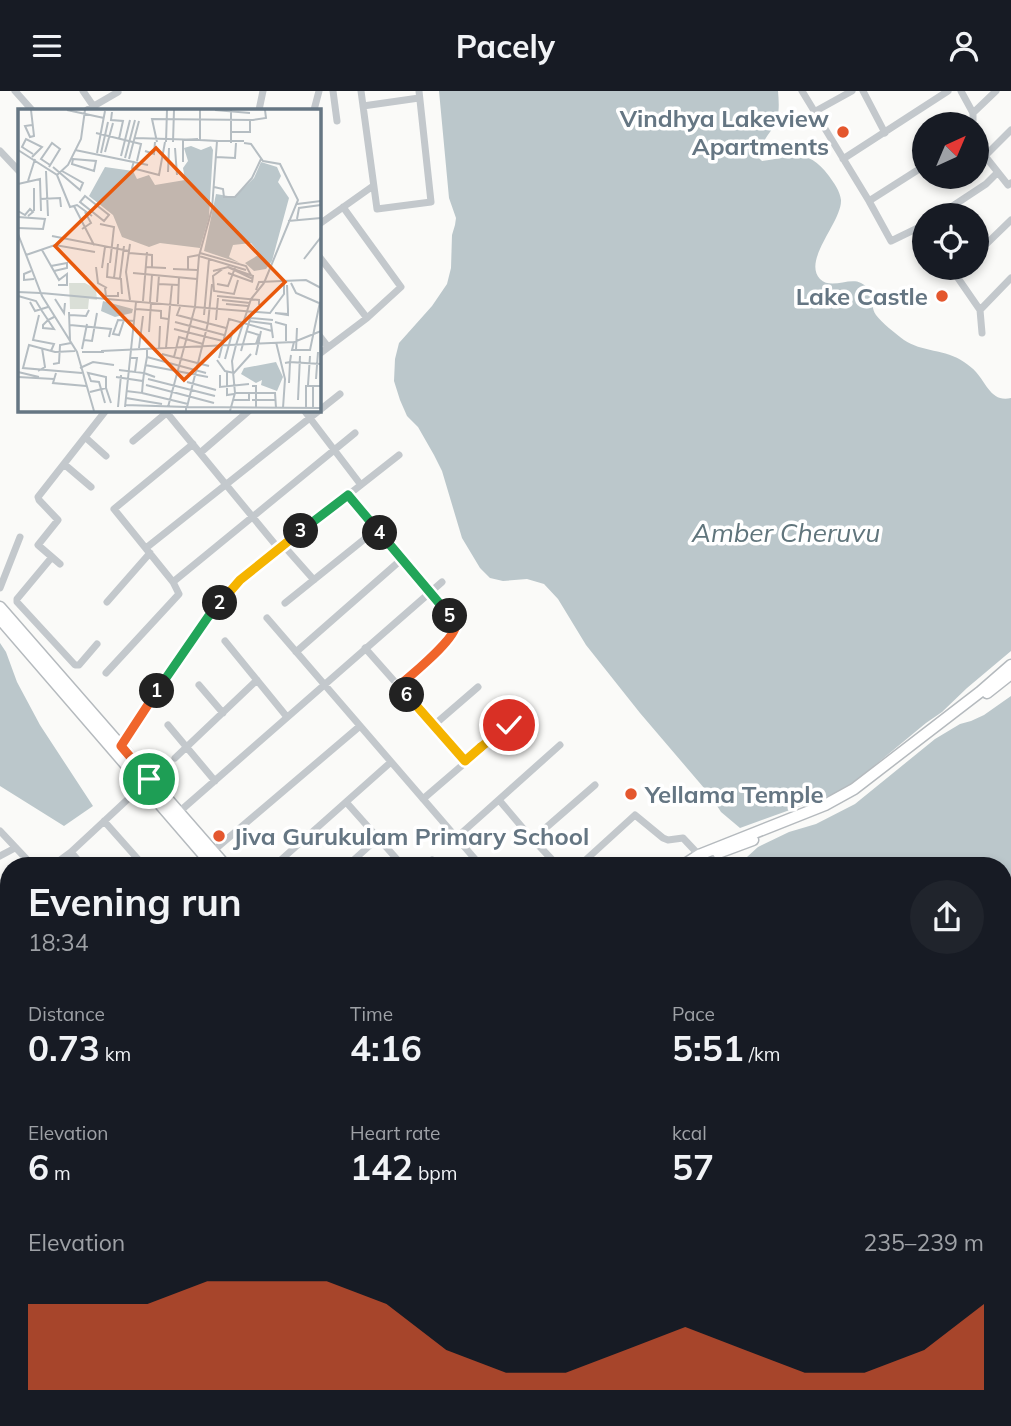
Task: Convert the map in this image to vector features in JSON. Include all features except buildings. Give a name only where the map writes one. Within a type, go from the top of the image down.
[{"type":"main road","points":[[0,607],[218,857]]},
{"type":"main road","points":[[0,619],[204,857]]},
{"type":"main road","points":[[708,857],[855,789],[1011,665]]},
{"type":"main road","points":[[708,857],[812,817],[853,796],[1011,674]]},
{"type":"street","points":[[15,91],[31,109]]},
{"type":"street","points":[[83,91],[93,109],[118,92]]},
{"type":"street","points":[[259,109],[263,91]]},
{"type":"street","points":[[314,109],[318,91]]},
{"type":"street","points":[[333,91],[337,121]]},
{"type":"street","points":[[361,91],[373,185],[377,209],[431,202],[419,94],[363,106]]},
{"type":"street","points":[[802,91],[891,241],[912,233]]},
{"type":"street","points":[[814,112],[852,91]]},
{"type":"street","points":[[863,91],[885,132]]},
{"type":"street","points":[[844,159],[948,91]]},
{"type":"street","points":[[961,91],[972,112]]},
{"type":"street","points":[[974,112],[996,91]]},
{"type":"street","points":[[989,152],[1011,130]]},
{"type":"street","points":[[0,151],[18,170]]},
{"type":"street","points":[[989,162],[1008,185],[1011,183]]},
{"type":"street","points":[[957,203],[986,184],[997,173]]},
{"type":"street","points":[[869,201],[912,174]]},
{"type":"street","points":[[320,224],[373,185]]},
{"type":"street","points":[[320,353],[367,318],[401,287],[343,207]]},
{"type":"street","points":[[989,241],[1011,220]]},
{"type":"street","points":[[320,258],[367,318]]},
{"type":"street","points":[[980,310],[1011,278]]},
{"type":"street","points":[[960,280],[980,310],[982,333]]},
{"type":"street","points":[[320,337],[328,347]]},
{"type":"street","points":[[320,409],[340,394]]},
{"type":"street","points":[[60,564],[38,544],[57,519],[38,497],[105,411]]},
{"type":"street","points":[[133,441],[169,411],[252,517],[314,580]]},
{"type":"street","points":[[200,453],[249,411]]},
{"type":"street","points":[[304,411],[361,485]]},
{"type":"street","points":[[107,602],[148,551],[318,411]]},
{"type":"street","points":[[173,582],[355,433]]},
{"type":"street","points":[[85,437],[106,456]]},
{"type":"street","points":[[106,673],[179,594],[173,582],[114,509],[193,444]]},
{"type":"street","points":[[121,746],[208,617],[240,580],[399,455]]},
{"type":"street","points":[[64,464],[91,487]]},
{"type":"street","points":[[348,495],[456,624],[456,629],[436,652],[399,686]]},
{"type":"street","points":[[285,603],[377,529]]},
{"type":"street","points":[[0,588],[20,537]]},
{"type":"street","points":[[52,557],[17,602],[75,665],[97,644]]},
{"type":"street","points":[[296,652],[402,559]]},
{"type":"street","points":[[179,812],[442,582]]},
{"type":"street","points":[[267,618],[473,857]]},
{"type":"street","points":[[26,638],[38,626]]},
{"type":"street","points":[[36,648],[48,636]]},
{"type":"street","points":[[225,641],[287,717]]},
{"type":"street","points":[[365,648],[465,761]]},
{"type":"street","points":[[175,758],[257,680]]},
{"type":"street","points":[[200,685],[223,713]]},
{"type":"street","points":[[434,725],[478,687]]},
{"type":"street","points":[[168,725],[215,781]]},
{"type":"street","points":[[422,799],[509,725]]},
{"type":"street","points":[[213,851],[360,726]]},
{"type":"street","points":[[456,838],[560,745]]},
{"type":"street","points":[[284,857],[391,762]]},
{"type":"street","points":[[533,839],[595,785]]},
{"type":"street","points":[[64,857],[142,786]]},
{"type":"street","points":[[499,800],[550,857]]},
{"type":"street","points":[[346,802],[395,857]]},
{"type":"street","points":[[589,857],[635,815],[663,838],[683,838],[692,857]]},
{"type":"street","points":[[104,821],[136,857]]},
{"type":"street","points":[[0,831],[24,857]]},
{"type":"street","points":[[357,857],[378,838]]},
{"type":"street","points":[[0,856],[15,848]]},
{"type":"street","points":[[71,852],[75,857]]},
{"type":"water","name":"Amber Cheruvu","points":[[439,91],[778,91],[777,118],[762,145],[759,158],[762,161],[791,156],[807,157],[829,176],[841,200],[836,219],[816,262],[820,279],[835,284],[851,281],[866,286],[871,294],[876,315],[901,337],[918,347],[957,358],[973,369],[994,395],[1004,399],[1011,398],[1011,651],[942,712],[851,785],[837,793],[740,828],[721,812],[710,795],[640,713],[586,645],[558,599],[544,584],[527,579],[503,581],[490,578],[480,568],[462,538],[442,471],[418,427],[407,416],[394,381],[399,343],[432,306],[447,284],[451,268],[452,235],[456,218],[449,198]]},
{"type":"water","points":[[0,643],[40,725],[93,806],[64,826],[0,786]]},
{"type":"water","points":[[1011,696],[1011,857],[747,857],[758,847],[789,832],[816,824],[855,804],[935,739],[960,724],[984,715]]},
{"type":"place","name":"Vindhya Lakeview Apartments","points":[[843,132]]},
{"type":"place","name":"Lake Castle","points":[[942,296]]},
{"type":"place","name":"Yellama Temple","points":[[631,794]]},
{"type":"place","name":"Jiva Gurukulam Primary School","points":[[219,836]]},
{"type":"route","points":[[149,779],[121,746],[179,658],[208,617],[240,580],[348,495],[457,627],[436,652],[399,686],[465,761],[509,725]]}]
